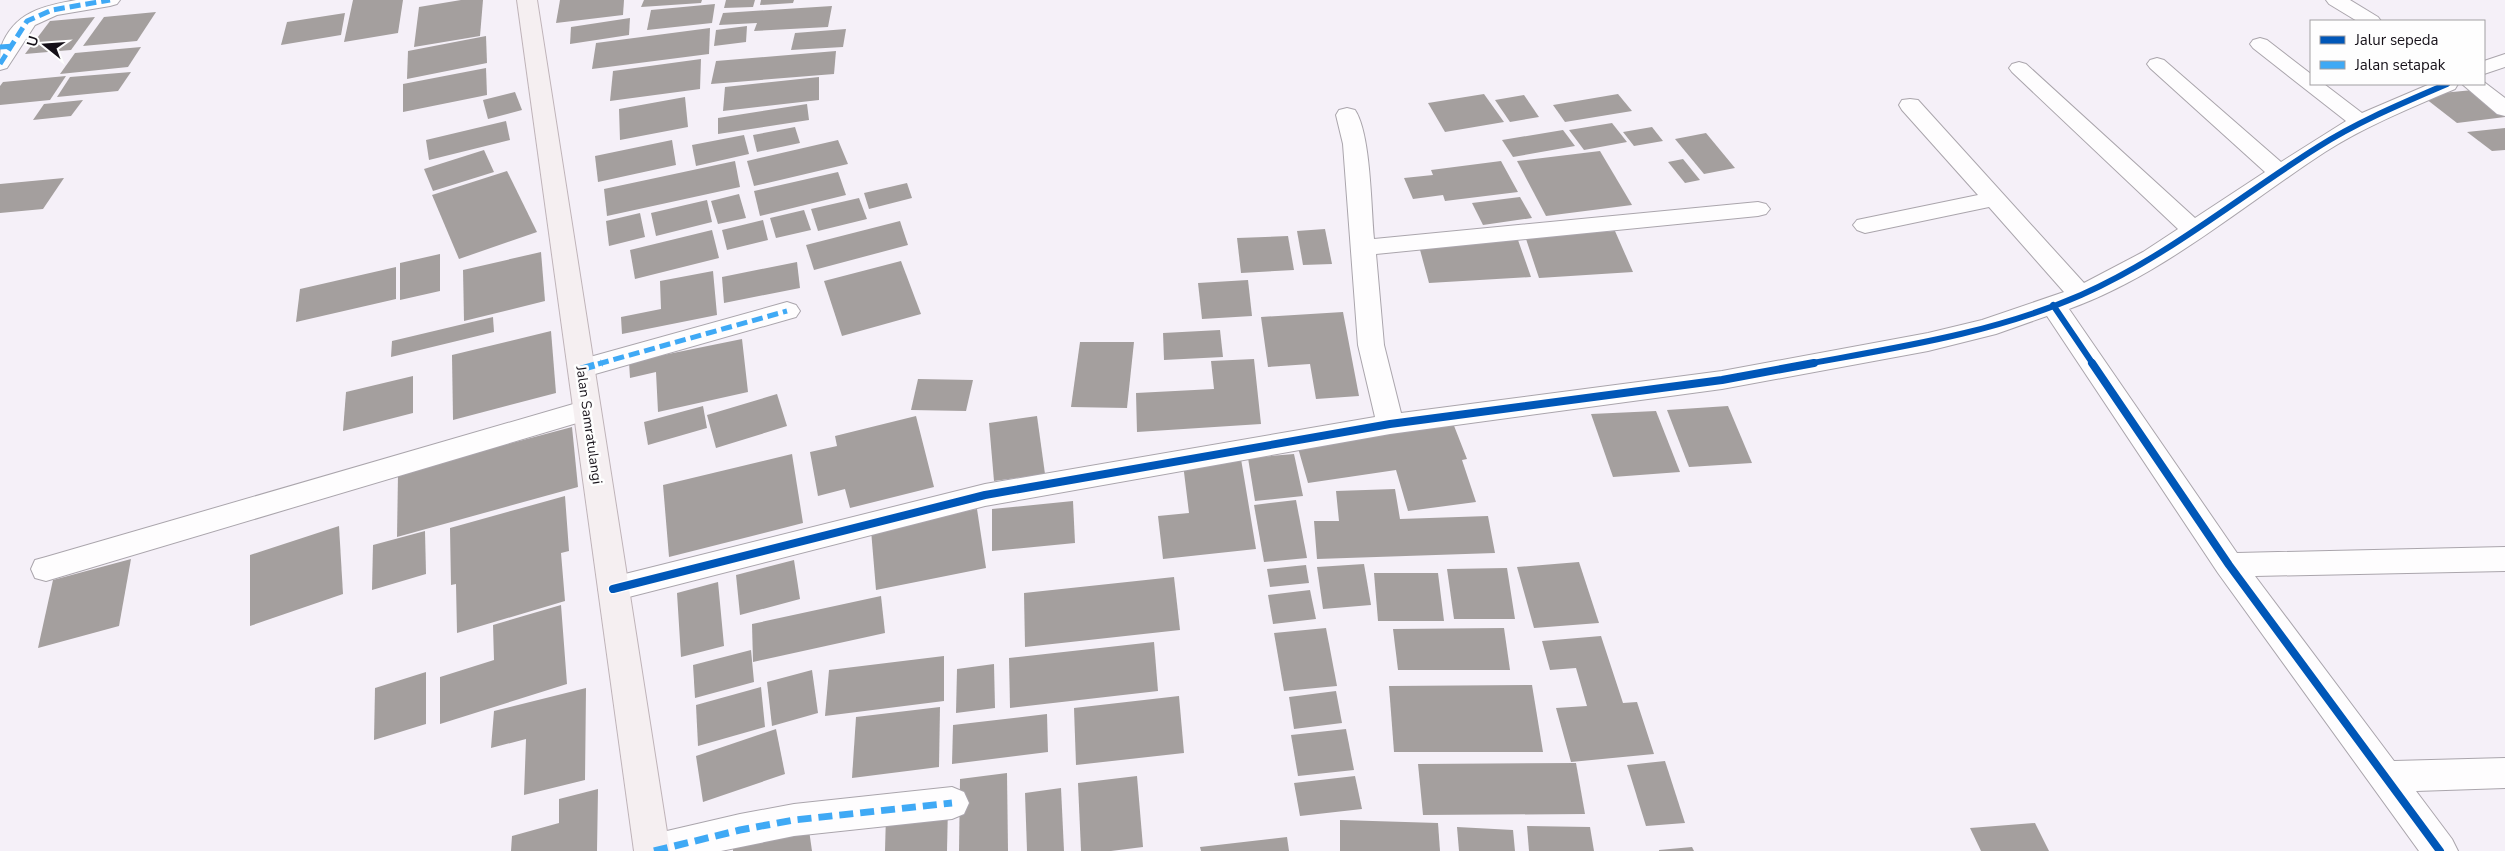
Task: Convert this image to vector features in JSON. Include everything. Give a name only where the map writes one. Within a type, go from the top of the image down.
[{"type":"main road","name":"Jalan Samratulangi","points":[[527,0],[653,851]]},
{"type":"street","points":[[0,64],[6,46],[27,21],[52,10],[110,0]]},
{"type":"street","points":[[2336,0],[2370,20]]},
{"type":"street","points":[[2260,44],[2310,83]]},
{"type":"street","points":[[2485,68],[2505,60]]},
{"type":"street","points":[[2156,64],[2280,173]]},
{"type":"street","points":[[2019,68],[2193,230]]},
{"type":"street","points":[[2313,85],[2360,122]]},
{"type":"street","points":[[613,588],[984,495],[1198,456],[1390,424],[1722,380],[1928,342],[1988,328],[2081,295],[2152,258],[2360,122],[2445,85]]},
{"type":"street","points":[[2474,85],[2505,109]]},
{"type":"street","points":[[1910,105],[2081,295]]},
{"type":"street","points":[[1346,115],[1354,144],[1371,345],[1390,424]]},
{"type":"street","points":[[1865,225],[1994,199]]},
{"type":"street","points":[[1362,248],[1758,209]]},
{"type":"street","points":[[2052,305],[2230,565],[2384,778],[2440,851]]},
{"type":"street","points":[[581,369],[787,311]]},
{"type":"street","points":[[46,569],[587,410]]},
{"type":"street","points":[[2230,565],[2505,559]]},
{"type":"street","points":[[2384,778],[2505,773]]},
{"type":"street","points":[[653,851],[740,830],[794,820],[952,803]]},
{"type":"building","points":[[353,0],[403,0],[398,33],[344,42]]},
{"type":"building","points":[[461,0],[483,0],[480,36],[414,47],[419,7]]},
{"type":"building","points":[[560,0],[624,0],[623,15],[556,23]]},
{"type":"building","points":[[644,0],[702,0],[701,3],[641,7]]},
{"type":"building","points":[[726,0],[755,0],[753,7],[724,8]]},
{"type":"building","points":[[761,0],[794,0],[793,3],[760,5]]},
{"type":"building","points":[[715,4],[712,23],[647,30],[651,10]]},
{"type":"building","points":[[832,6],[828,27],[754,31],[757,23],[719,25],[723,13]]},
{"type":"building","points":[[156,12],[137,41],[83,46],[104,17]]},
{"type":"building","points":[[345,13],[341,35],[281,45],[287,22]]},
{"type":"building","points":[[95,17],[71,50],[25,54],[50,21]]},
{"type":"building","points":[[630,18],[629,35],[570,44],[571,27]]},
{"type":"building","points":[[747,26],[746,42],[714,46],[716,30]]},
{"type":"building","points":[[710,28],[709,54],[592,69],[596,43]]},
{"type":"building","points":[[846,29],[843,47],[791,50],[795,33]]},
{"type":"building","points":[[486,36],[487,63],[407,79],[408,51]]},
{"type":"building","points":[[141,47],[128,67],[60,74],[75,53]]},
{"type":"building","points":[[836,51],[834,74],[711,84],[716,61]]},
{"type":"building","points":[[701,59],[700,89],[610,101],[613,71]]},
{"type":"building","points":[[486,68],[487,95],[403,112],[403,84]]},
{"type":"building","points":[[131,72],[118,91],[57,97],[70,77]]},
{"type":"building","points":[[66,76],[50,100],[0,105],[0,86],[3,82]]},
{"type":"building","points":[[819,77],[819,100],[723,111],[725,87]]},
{"type":"building","points":[[2473,90],[2505,114],[2505,117],[2457,123],[2421,95]]},
{"type":"building","points":[[515,92],[522,110],[488,119],[483,100]]},
{"type":"building","points":[[1484,94],[1504,122],[1445,132],[1428,103]]},
{"type":"building","points":[[1618,94],[1632,111],[1565,122],[1553,105]]},
{"type":"building","points":[[1524,95],[1539,117],[1510,122],[1495,100]]},
{"type":"building","points":[[685,97],[688,127],[620,140],[619,109]]},
{"type":"building","points":[[83,100],[71,116],[33,120],[44,104]]},
{"type":"building","points":[[807,104],[809,120],[718,134],[718,118]]},
{"type":"building","points":[[506,121],[510,140],[429,160],[426,140]]},
{"type":"building","points":[[1612,123],[1627,142],[1584,150],[1569,130]]},
{"type":"building","points":[[795,127],[800,143],[757,152],[753,135]]},
{"type":"building","points":[[1652,127],[1663,141],[1634,146],[1623,132]]},
{"type":"building","points":[[2505,128],[2505,150],[2492,151],[2467,132]]},
{"type":"building","points":[[1563,130],[1575,146],[1513,157],[1502,140]]},
{"type":"building","points":[[1706,133],[1735,168],[1704,174],[1675,139]]},
{"type":"building","points":[[744,135],[749,154],[696,166],[692,145]]},
{"type":"building","points":[[672,140],[676,165],[598,182],[595,156]]},
{"type":"building","points":[[838,140],[848,164],[754,186],[747,161]]},
{"type":"building","points":[[484,150],[494,172],[433,191],[424,169]]},
{"type":"building","points":[[1600,151],[1632,205],[1546,216],[1517,161]]},
{"type":"building","points":[[1683,159],[1700,180],[1685,183],[1668,162]]},
{"type":"building","points":[[735,161],[740,187],[607,216],[604,189]]},
{"type":"building","points":[[1501,161],[1518,192],[1445,201],[1443,195],[1413,199],[1404,178],[1433,175],[1431,170]]},
{"type":"building","points":[[507,171],[537,232],[459,259],[432,195]]},
{"type":"building","points":[[838,172],[846,195],[760,216],[754,191]]},
{"type":"building","points":[[64,178],[43,209],[0,213],[0,184]]},
{"type":"building","points":[[907,183],[912,198],[869,209],[864,193]]},
{"type":"building","points":[[739,194],[746,218],[718,224],[711,201]]},
{"type":"building","points":[[1520,197],[1532,218],[1483,225],[1472,203]]},
{"type":"building","points":[[859,198],[867,219],[818,231],[811,209]]},
{"type":"building","points":[[707,200],[712,222],[656,236],[651,213]]},
{"type":"building","points":[[804,210],[811,230],[776,238],[770,218]]},
{"type":"building","points":[[640,213],[645,237],[609,246],[606,221]]},
{"type":"building","points":[[763,220],[768,240],[727,250],[722,230]]},
{"type":"building","points":[[900,221],[908,245],[814,270],[806,245]]},
{"type":"building","points":[[1325,229],[1332,264],[1303,265],[1297,231]]},
{"type":"building","points":[[712,230],[719,258],[635,279],[630,250]]},
{"type":"building","points":[[1615,231],[1633,272],[1539,278],[1525,236]]},
{"type":"building","points":[[1288,236],[1294,270],[1241,273],[1237,238]]},
{"type":"building","points":[[1518,240],[1531,277],[1429,283],[1419,246]]},
{"type":"building","points":[[541,252],[545,301],[464,321],[463,270]]},
{"type":"building","points":[[440,254],[440,291],[400,300],[400,263]]},
{"type":"building","points":[[901,261],[921,314],[842,336],[824,281]]},
{"type":"building","points":[[797,262],[800,288],[724,303],[722,277]]},
{"type":"building","points":[[396,267],[396,299],[296,322],[300,289]]},
{"type":"building","points":[[713,271],[717,315],[622,334],[621,317],[661,309],[660,281]]},
{"type":"building","points":[[1248,280],[1252,316],[1202,319],[1198,283]]},
{"type":"building","points":[[1343,312],[1359,396],[1316,399],[1310,364],[1268,367],[1261,317]]},
{"type":"building","points":[[493,317],[494,332],[391,357],[392,341]]},
{"type":"building","points":[[1220,330],[1223,357],[1164,360],[1163,333]]},
{"type":"building","points":[[551,331],[556,393],[453,420],[452,355]]},
{"type":"building","points":[[742,339],[748,392],[658,412],[656,372],[630,378],[629,362]]},
{"type":"building","points":[[1080,342],[1134,342],[1127,408],[1071,407]]},
{"type":"building","points":[[1254,359],[1261,424],[1137,432],[1136,393],[1214,389],[1211,361]]},
{"type":"building","points":[[413,376],[413,413],[343,431],[346,392]]},
{"type":"building","points":[[918,379],[973,380],[966,411],[911,410]]},
{"type":"building","points":[[777,394],[787,426],[716,448],[707,415]]},
{"type":"building","points":[[703,406],[707,428],[648,445],[644,422]]},
{"type":"building","points":[[1728,406],[1752,463],[1689,467],[1667,410]]},
{"type":"building","points":[[1656,411],[1680,472],[1613,477],[1591,414]]},
{"type":"building","points":[[916,416],[934,487],[850,508],[845,489],[818,496],[810,452],[837,446],[835,436]]},
{"type":"building","points":[[1037,416],[1045,474],[994,481],[989,423]]},
{"type":"building","points":[[1451,418],[1467,459],[1462,460],[1476,502],[1408,511],[1396,470],[1308,483],[1296,441]]},
{"type":"building","points":[[572,427],[578,487],[397,537],[398,473]]},
{"type":"building","points":[[792,454],[803,523],[669,557],[663,485]]},
{"type":"building","points":[[1294,454],[1303,496],[1255,501],[1248,458]]},
{"type":"building","points":[[1241,459],[1256,549],[1163,559],[1158,516],[1189,513],[1183,464]]},
{"type":"building","points":[[1395,489],[1400,519],[1488,516],[1495,553],[1317,559],[1314,521],[1339,521],[1336,491]]},
{"type":"building","points":[[565,496],[569,551],[561,553],[565,601],[457,633],[456,584],[451,585],[450,528]]},
{"type":"building","points":[[1296,500],[1307,558],[1264,562],[1254,505]]},
{"type":"building","points":[[1073,501],[1075,543],[992,551],[992,509]]},
{"type":"building","points":[[977,509],[986,568],[876,590],[871,530]]},
{"type":"building","points":[[339,526],[343,594],[250,626],[250,555]]},
{"type":"building","points":[[425,531],[426,574],[372,590],[373,545]]},
{"type":"building","points":[[131,559],[119,626],[38,648],[53,580]]},
{"type":"building","points":[[794,560],[800,599],[740,615],[736,575]]},
{"type":"building","points":[[1579,562],[1599,623],[1534,628],[1517,567]]},
{"type":"building","points":[[1364,564],[1371,605],[1323,609],[1317,567]]},
{"type":"building","points":[[1306,565],[1309,583],[1270,587],[1267,569]]},
{"type":"building","points":[[1507,568],[1515,619],[1454,619],[1447,569]]},
{"type":"building","points":[[1374,573],[1438,573],[1444,621],[1378,621]]},
{"type":"building","points":[[1174,577],[1180,630],[1025,647],[1024,593]]},
{"type":"building","points":[[718,582],[724,646],[681,657],[677,593]]},
{"type":"building","points":[[1310,590],[1316,619],[1273,624],[1268,595]]},
{"type":"building","points":[[881,596],[885,633],[753,662],[752,624]]},
{"type":"building","points":[[561,605],[567,684],[440,724],[440,677],[494,660],[493,625]]},
{"type":"building","points":[[1326,628],[1337,686],[1284,691],[1274,633]]},
{"type":"building","points":[[1504,628],[1510,670],[1398,670],[1393,629]]},
{"type":"building","points":[[1601,636],[1623,703],[1637,702],[1654,754],[1571,762],[1556,708],[1587,706],[1576,668],[1550,670],[1542,641]]},
{"type":"building","points":[[1154,642],[1158,691],[1010,708],[1009,658]]},
{"type":"building","points":[[751,650],[754,682],[695,698],[693,665]]},
{"type":"building","points":[[944,656],[944,701],[825,716],[829,670]]},
{"type":"building","points":[[994,664],[995,708],[956,713],[957,669]]},
{"type":"building","points":[[812,670],[818,713],[772,726],[767,682]]},
{"type":"building","points":[[426,672],[426,724],[374,740],[375,688]]},
{"type":"building","points":[[1532,685],[1543,752],[1394,752],[1389,686]]},
{"type":"building","points":[[761,687],[765,727],[698,746],[696,705]]},
{"type":"building","points":[[586,688],[585,780],[524,795],[526,739],[491,748],[494,711]]},
{"type":"building","points":[[1336,691],[1342,723],[1294,729],[1289,697]]},
{"type":"building","points":[[1179,696],[1184,753],[1076,765],[1074,708]]},
{"type":"building","points":[[940,707],[939,767],[852,778],[856,717]]},
{"type":"building","points":[[1047,714],[1048,752],[952,764],[953,725]]},
{"type":"building","points":[[776,729],[785,774],[703,802],[696,756]]},
{"type":"building","points":[[1346,729],[1354,770],[1298,776],[1291,735]]},
{"type":"building","points":[[1665,761],[1685,823],[1646,826],[1627,765]]},
{"type":"building","points":[[1576,763],[1585,814],[1423,815],[1418,764]]},
{"type":"building","points":[[1007,773],[1008,851],[959,851],[960,779]]},
{"type":"building","points":[[1137,776],[1143,847],[1111,851],[1081,851],[1078,783]]},
{"type":"building","points":[[1355,776],[1362,809],[1300,816],[1294,783]]},
{"type":"building","points":[[1061,788],[1064,851],[1027,851],[1025,793]]},
{"type":"building","points":[[598,789],[597,851],[511,851],[512,836],[559,823],[559,799]]},
{"type":"building","points":[[948,806],[947,851],[885,851],[886,814]]},
{"type":"building","points":[[1340,820],[1438,823],[1440,851],[1340,851]]},
{"type":"building","points":[[808,823],[812,851],[733,851],[733,846]]},
{"type":"building","points":[[2035,823],[2049,851],[1981,851],[1970,828]]},
{"type":"building","points":[[1527,826],[1590,827],[1594,851],[1529,851]]},
{"type":"building","points":[[1457,827],[1513,830],[1515,851],[1459,851]]},
{"type":"building","points":[[1287,837],[1289,851],[1201,851],[1200,847]]},
{"type":"building","points":[[1692,847],[1694,851],[1659,851],[1659,850]]},
{"type":"marked path","points":[[0,64],[27,21],[52,10],[110,0]]},
{"type":"marked path","points":[[0,47],[13,46]]},
{"type":"marked path","points":[[581,369],[787,311]]},
{"type":"marked path","points":[[654,851],[740,830],[794,820],[952,803]]},
{"type":"cycle path","points":[[613,589],[985,495],[1198,456],[1390,424],[1722,380],[1928,342],[1987,328],[2081,295],[2152,258],[2318,147],[2360,122],[2445,85]]},
{"type":"cycle path","points":[[2053,305],[2229,565],[2440,851]]}]
